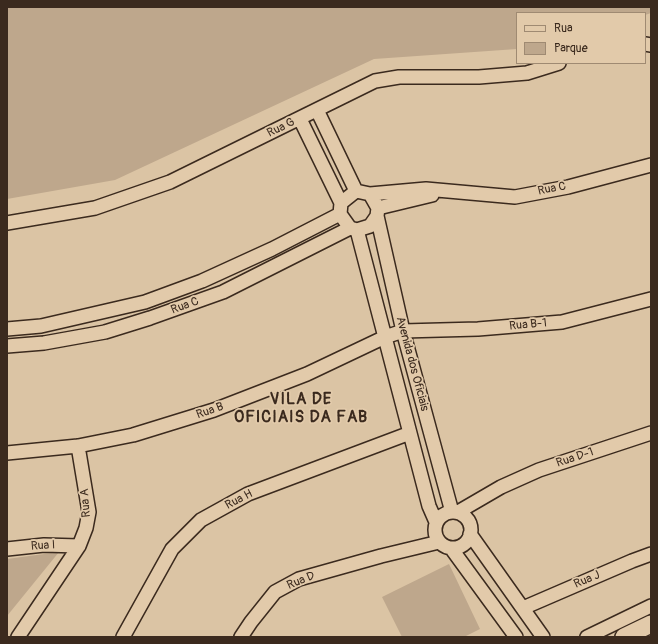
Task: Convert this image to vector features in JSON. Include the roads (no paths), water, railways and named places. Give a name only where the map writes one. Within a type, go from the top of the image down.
[{"type":"main road","points":[[631,635],[651,624]]},
{"type":"street","name":"Rua G","points":[[7,223],[95,208],[170,182],[381,80],[399,77],[479,76],[528,73],[556,64]]},
{"type":"street","points":[[317,110],[356,191]]},
{"type":"street","points":[[300,119],[340,208],[354,229],[370,226],[378,212],[370,194],[356,191]]},
{"type":"street","name":"Rua C","points":[[370,194],[426,189],[515,196],[568,187],[651,165]]},
{"type":"street","points":[[340,208],[356,191]]},
{"type":"street","name":"Rua C","points":[[378,212],[451,191]]},
{"type":"street","name":"Rua C","points":[[7,329],[41,326],[144,302],[202,280],[272,249],[340,208]]},
{"type":"street","name":"Avenida dos Oficiais","points":[[378,212],[403,331],[460,515]]},
{"type":"street","name":"Rua C","points":[[7,346],[44,343],[105,332],[150,318],[222,292],[354,229]]},
{"type":"street","name":"Avenida dos Oficiais","points":[[354,229],[385,337],[436,532]]},
{"type":"street","name":"Rua B-1","points":[[403,331],[478,329],[562,322],[651,299]]},
{"type":"street","points":[[144,302],[150,318]]},
{"type":"street","name":"Rua B","points":[[78,446],[133,436],[214,410],[307,374],[385,337],[403,331]]},
{"type":"street","name":"Rua D-1","points":[[460,515],[501,486],[539,470],[651,433]]},
{"type":"street","name":"Rua H","points":[[123,637],[172,549],[201,520],[248,494],[410,434]]},
{"type":"street","points":[[7,453],[78,446]]},
{"type":"street","name":"Rua A","points":[[18,637],[79,546],[86,528],[89,512],[78,446]]},
{"type":"street","points":[[443,514],[460,515],[471,529],[468,540],[457,548],[446,547],[436,532],[443,514]]},
{"type":"street","name":"Rua D","points":[[241,637],[275,592],[299,579],[381,556],[436,532]]},
{"type":"street","points":[[470,534],[543,637]]},
{"type":"street","name":"Rua I","points":[[7,549],[44,545],[79,546]]},
{"type":"street","points":[[451,548],[516,637]]},
{"type":"street","name":"Rua J","points":[[523,608],[651,554]]},
{"type":"street","points":[[586,637],[651,606]]},
{"type":"district","name":"VILA DE OFICIAIS DA FAB","points":[[301,409]]}]
